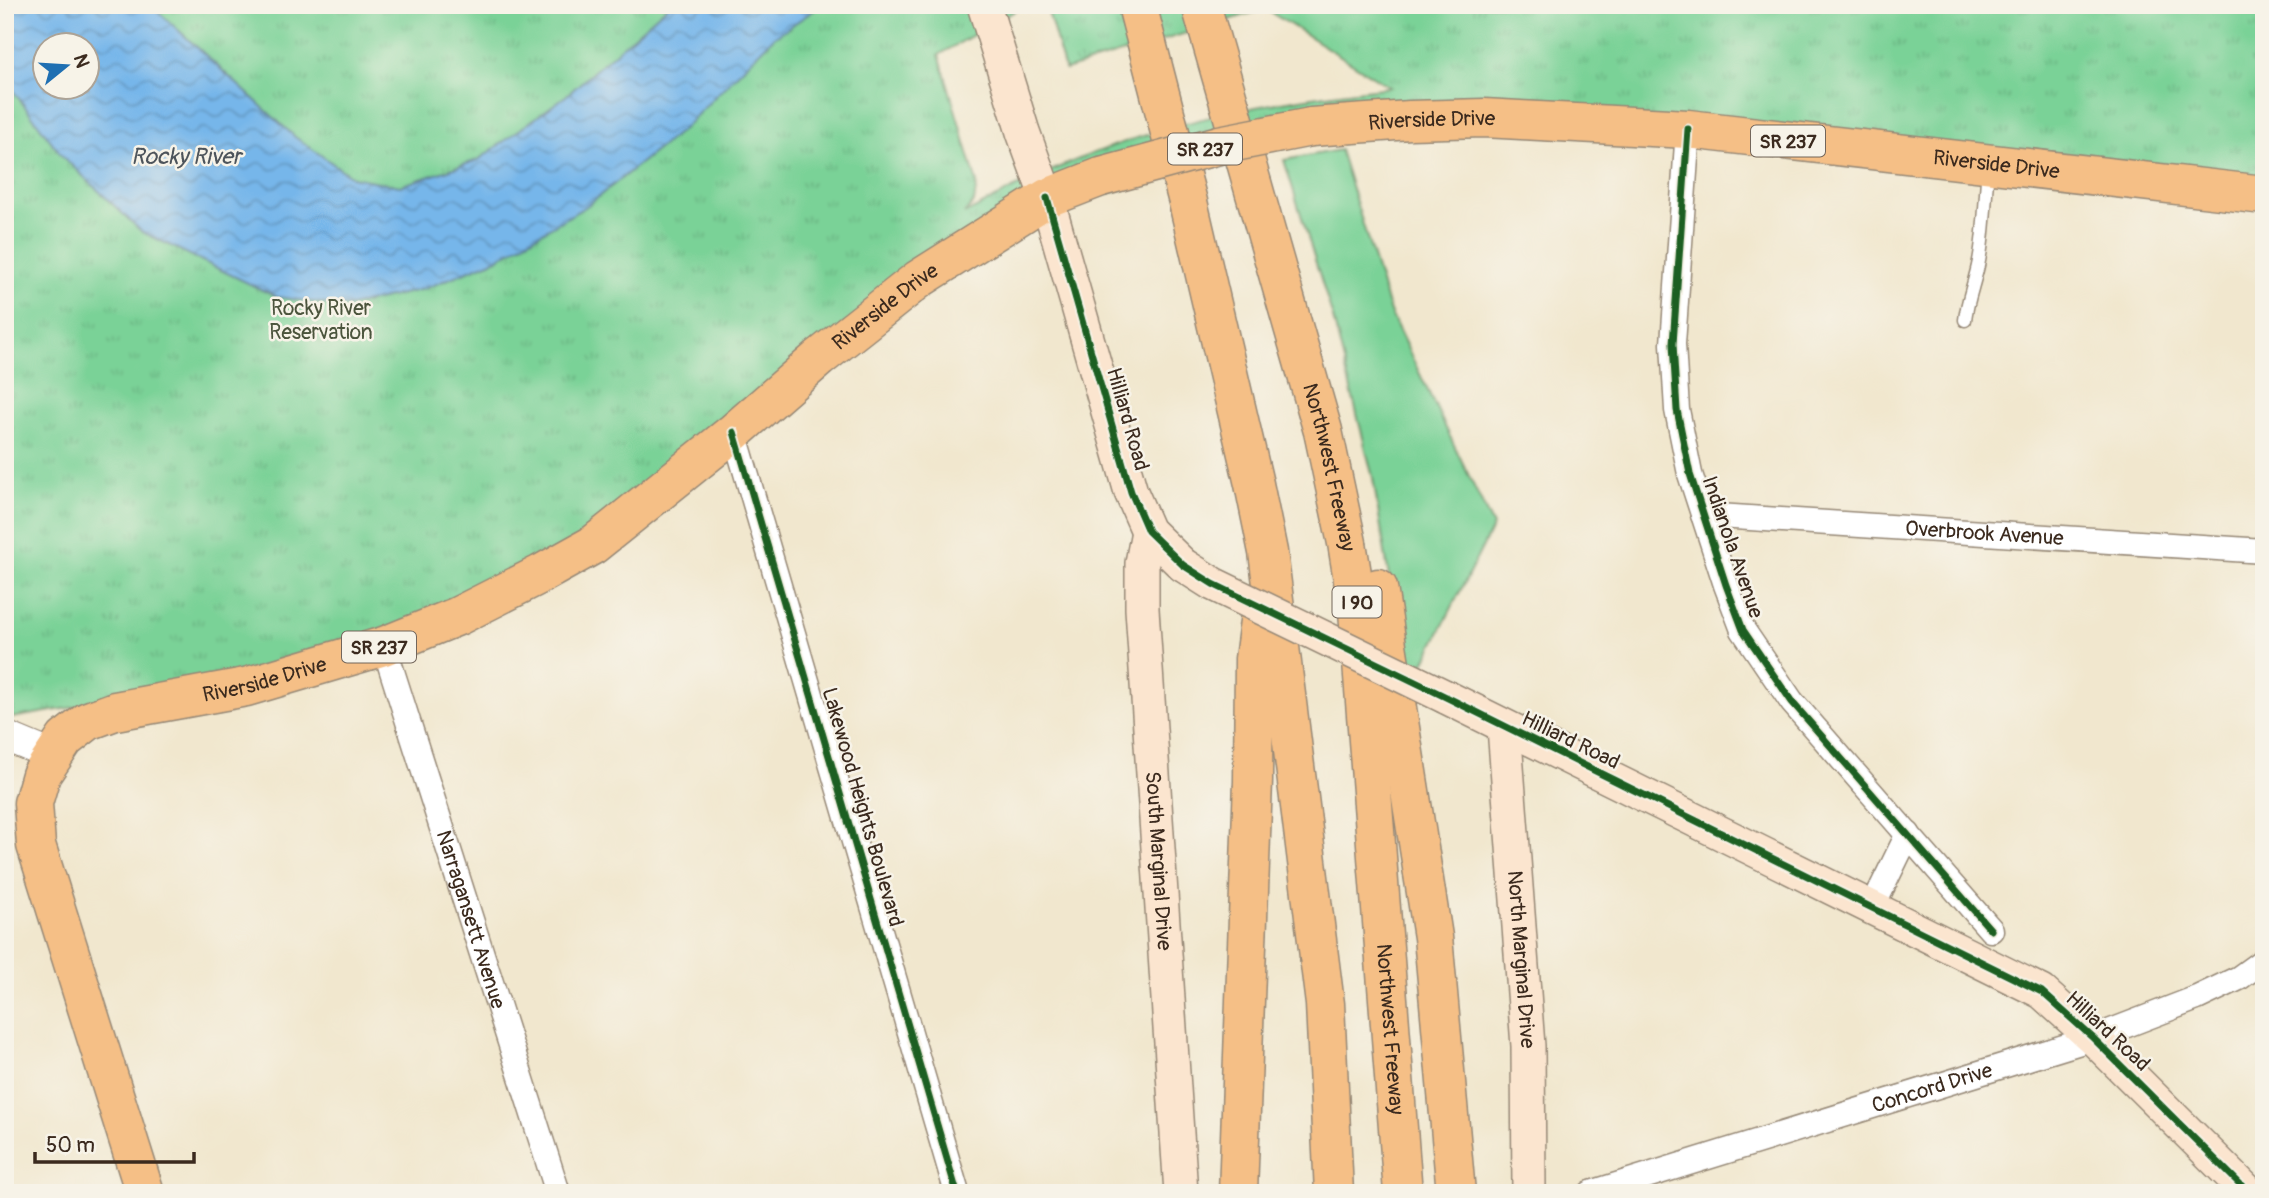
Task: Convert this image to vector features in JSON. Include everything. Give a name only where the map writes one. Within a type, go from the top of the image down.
[{"type":"main road","name":"Hilliard Road","points":[[984,5],[1023,132],[1047,198],[1131,492],[1148,531],[1183,565],[1213,584],[2042,992],[2093,1038],[2249,1193]]},
{"type":"main road","points":[[1137,5],[1149,45],[1268,552],[1325,1004],[1334,1193]]},
{"type":"main road","name":"Northwest Freeway","points":[[1205,17],[1323,430],[1347,543],[1358,611],[1404,1193]]},
{"type":"main road","points":[[1223,79],[1304,302],[1349,446],[1382,606],[1433,937],[1456,1193]]},
{"type":"main road","name":"Riverside Drive","points":[[145,1193],[36,845],[33,803],[41,775],[65,739],[88,721],[115,710],[246,687],[384,646],[458,616],[593,545],[734,432],[818,358],[919,279],[1047,198],[1101,177],[1219,145],[1311,127],[1484,118],[1688,129],[2264,195]]},
{"type":"main road","name":"South Marginal Drive","points":[[1148,531],[1142,563],[1142,609],[1181,1193]]},
{"type":"main road","points":[[1238,1193],[1253,781],[1254,659],[1268,552]]},
{"type":"main road","name":"North Marginal Drive","points":[[1504,727],[1528,1046],[1529,1193]]},
{"type":"street","name":"Indianola Avenue","points":[[1688,129],[1672,344],[1677,411],[1690,474],[1743,630],[1792,702],[1991,930]]},
{"type":"street","name":"Lakewood Heights Boulevard","points":[[734,432],[957,1193]]},
{"type":"street","name":"Overbrook Avenue","points":[[1703,515],[2264,551]]},
{"type":"street","name":"Narragansett Avenue","points":[[384,646],[558,1193]]},
{"type":"street","points":[[5,736],[53,756]]},
{"type":"street","points":[[1872,908],[1908,834]]},
{"type":"street","name":"Concord Drive","points":[[1591,1193],[2093,1038],[2197,998],[2239,978],[2264,960]]},
{"type":"lane","points":[[1965,320],[1967,300],[1974,285],[1979,260],[1988,163]]},
{"type":"green space","name":"Rocky River Reservation","points":[[5,5],[1025,5],[939,55],[977,183],[974,202],[964,214],[1055,169],[1136,138],[1262,106],[1390,87],[1265,9],[1065,70],[1046,5],[2264,5],[2264,178],[2204,167],[1496,121],[1358,122],[1023,217],[595,553],[279,672],[5,719]]},
{"type":"green space","points":[[1340,150],[1390,312],[1493,526],[1420,671],[1403,664],[1373,478],[1333,318],[1284,160]]},
{"type":"water","name":"Rocky River","points":[[5,5],[151,5],[295,137],[352,177],[400,186],[478,160],[567,95],[669,5],[822,5],[774,37],[682,130],[588,205],[497,259],[424,289],[347,307],[277,297],[142,232],[63,157],[5,80]]},
{"type":"cycle path","points":[[1688,129],[1673,344],[1677,410],[1690,474],[1743,630],[1792,702],[1991,930]]},
{"type":"cycle path","points":[[1047,198],[1131,492],[1148,531],[1183,565],[1213,584],[2042,992],[2093,1038],[2249,1193]]},
{"type":"cycle path","points":[[734,432],[957,1193]]}]
